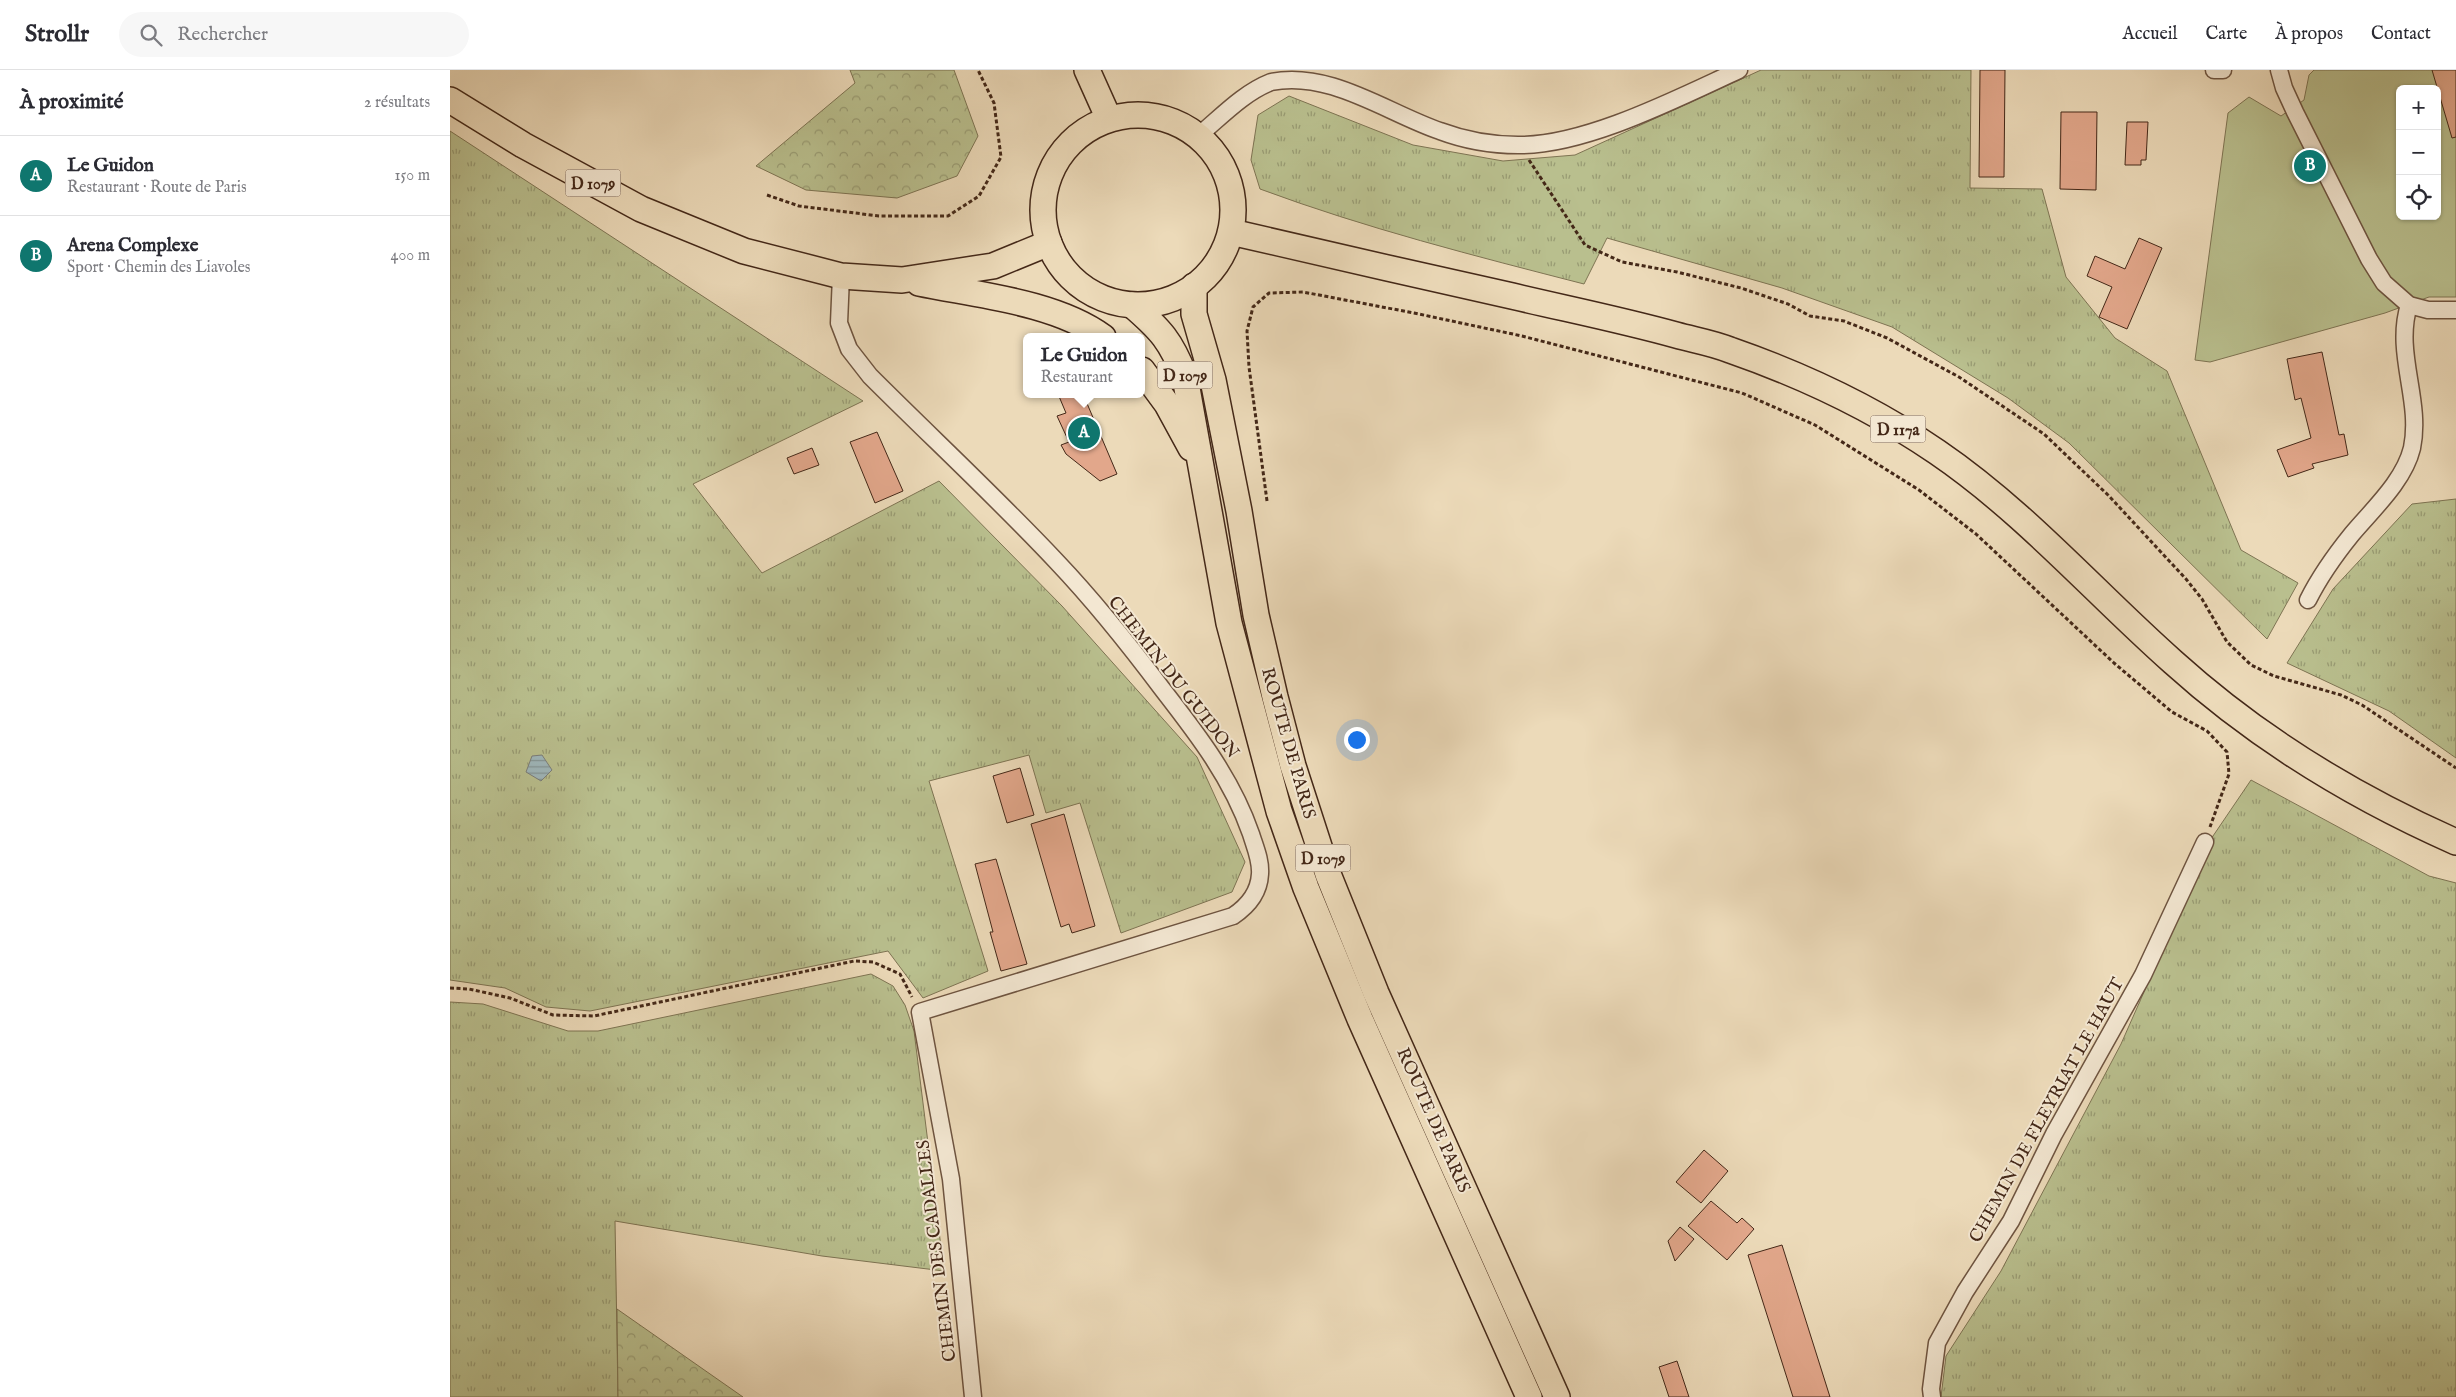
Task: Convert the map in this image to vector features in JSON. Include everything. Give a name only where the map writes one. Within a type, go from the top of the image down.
[{"type":"main road","points":[[1087,70],[1109,119]]},
{"type":"main road","name":"D 1079","points":[[450,100],[523,145],[641,209],[744,251],[841,276],[902,280],[993,266],[1049,242]]},
{"type":"main road","points":[[1127,115],[1165,118],[1198,136],[1212,150],[1224,167],[1234,206],[1231,232],[1214,267],[1194,286],[1178,296],[1163,301],[1132,305],[1104,298],[1081,285],[1062,266],[1049,242],[1044,218],[1045,192],[1053,168],[1067,147],[1086,130],[1109,119],[1127,115]]},
{"type":"main road","name":"D 117a","points":[[1231,232],[1655,329],[1728,349],[1785,371],[1839,396],[1935,451],[1978,482],[2032,528],[2174,664],[2231,710],[2296,756],[2346,787],[2412,822],[2456,842]]},
{"type":"main road","points":[[902,280],[1020,304],[1063,316],[1095,333]]},
{"type":"main road","name":"ROUTE DE PARIS","points":[[1194,286],[1194,314],[1213,380],[1239,510],[1256,615],[1275,697],[1294,766],[1328,874],[1376,993],[1557,1397]]},
{"type":"main road","name":"ROUTE DE PARIS","points":[[1132,305],[1162,332],[1175,350],[1185,377],[1229,623],[1280,811],[1306,888],[1360,1019],[1529,1397]]},
{"type":"main road","points":[[1145,374],[1166,404],[1200,464]]},
{"type":"street","points":[[1198,136],[1253,90],[1272,81],[1293,75],[1319,77],[1347,86],[1412,119],[1455,136],[1519,145],[1553,142],[1596,132],[1739,70]]},
{"type":"street","points":[[2214,70],[2223,70]]},
{"type":"street","points":[[2279,70],[2284,88],[2369,259],[2384,283],[2410,305],[2428,310],[2456,310]]},
{"type":"street","name":"CHEMIN DU GUIDON","points":[[841,276],[839,323],[849,349],[870,376],[1058,562],[1138,657],[1196,732],[1225,775],[1242,809],[1259,858],[1260,874],[1256,891],[1248,906],[1233,916],[920,1012]]},
{"type":"street","points":[[2308,600],[2319,577],[2391,487],[2404,468],[2412,449],[2414,410],[2403,333],[2410,305]]},
{"type":"street","name":"CHEMIN DE FLEYRIAT LE HAUT","points":[[1932,1397],[1931,1389],[1937,1343],[1965,1292],[2011,1221],[2054,1134],[2143,975],[2205,842]]},
{"type":"street","name":"CHEMIN DES CADALLES","points":[[920,1012],[951,1178],[974,1397]]},
{"type":"path","points":[[767,195],[798,206],[826,210],[879,216],[948,216],[979,196],[1001,157],[994,103],[978,70]]},
{"type":"path","points":[[1519,145],[1585,244],[1622,262],[1677,272],[1740,288],[1788,304],[1810,316],[1844,321],[1887,338],[1975,388],[2044,434],[2108,496],[2186,579],[2202,599],[2227,642],[2251,665],[2274,676],[2334,693],[2362,705],[2456,768]]},
{"type":"path","points":[[1267,500],[1249,367],[1247,331],[1253,307],[1269,293],[1303,292],[1414,313],[1522,336],[1742,393],[1815,425],[1919,490],[1976,534],[2114,664],[2172,712],[2207,731],[2227,752],[2229,774],[2205,842]]},
{"type":"path","points":[[450,988],[469,989],[510,998],[553,1015],[594,1016],[854,961],[873,962],[900,974],[920,1012]]},
{"type":"green space","points":[[850,70],[954,70],[978,136],[957,176],[897,198],[806,190],[756,166],[855,83]]},
{"type":"green space","points":[[1761,70],[1971,70],[1970,188],[2042,189],[2066,277],[2115,338],[2167,371],[2241,550],[2298,583],[2267,639],[2069,443],[2008,398],[1892,327],[1782,288],[1607,238],[1584,284],[1502,263],[1380,229],[1260,189],[1251,160],[1258,115],[1289,96],[1413,145],[1503,161],[1575,155]]},
{"type":"green space","points":[[2314,70],[2456,70],[2456,297],[2429,297],[2385,313],[2210,362],[2195,360],[2228,113],[2249,97],[2281,116],[2304,100],[2309,75]]},
{"type":"green space","points":[[450,131],[863,401],[693,484],[762,573],[939,481],[1062,606],[1197,757],[1245,862],[1232,892],[1121,933],[1080,803],[1046,813],[1029,755],[929,781],[988,971],[923,998],[888,951],[590,1011],[546,1007],[505,988],[450,980]]},
{"type":"green space","points":[[2456,499],[2456,758],[2389,711],[2287,663],[2333,589],[2412,504]]},
{"type":"green space","points":[[2251,780],[2429,876],[2456,883],[2456,1397],[1941,1397],[1946,1356],[2001,1271],[2121,1044],[2213,836]]},
{"type":"green space","points":[[871,974],[893,986],[905,1005],[914,1031],[944,1271],[822,1256],[615,1221],[618,1397],[450,1397],[450,1002],[483,1004],[568,1031],[598,1031]]},
{"type":"green space","points":[[617,1309],[743,1397],[618,1397]]},
{"type":"water","points":[[542,755],[552,770],[541,781],[526,772],[532,756]]},
{"type":"building","points":[[1980,70],[2005,70],[2004,177],[1979,177]]},
{"type":"building","points":[[2432,70],[2456,70],[2456,137],[2452,138],[2441,101],[2441,85],[2436,85]]},
{"type":"building","points":[[2061,112],[2097,112],[2096,190],[2060,189]]},
{"type":"building","points":[[2127,122],[2148,122],[2146,160],[2141,160],[2141,165],[2125,165]]},
{"type":"building","points":[[2139,238],[2162,248],[2127,329],[2099,317],[2112,287],[2087,276],[2095,256],[2125,269]]},
{"type":"building","points":[[2322,352],[2339,435],[2344,434],[2348,455],[2312,464],[2314,468],[2288,477],[2277,450],[2311,438],[2301,398],[2295,400],[2287,359]]},
{"type":"building","points":[[1060,398],[1085,398],[1117,474],[1100,481],[1066,454],[1061,445],[1069,442],[1057,416],[1066,413]]},
{"type":"building","points":[[877,432],[903,491],[875,503],[850,442]]},
{"type":"building","points":[[812,448],[819,465],[794,474],[787,458]]},
{"type":"building","points":[[1020,768],[1034,815],[1007,823],[993,776]]},
{"type":"building","points":[[1064,814],[1095,926],[1072,933],[1069,924],[1061,927],[1031,824]]},
{"type":"building","points":[[996,859],[1027,964],[1001,971],[975,864]]},
{"type":"building","points":[[1704,1150],[1728,1171],[1701,1203],[1676,1182]]},
{"type":"building","points":[[1711,1201],[1737,1223],[1742,1218],[1754,1229],[1727,1260],[1688,1226]]},
{"type":"building","points":[[1680,1227],[1694,1239],[1675,1261],[1668,1241]]},
{"type":"building","points":[[1782,1245],[1830,1397],[1793,1397],[1748,1255]]},
{"type":"building","points":[[1677,1361],[1689,1397],[1669,1397],[1659,1367]]},
{"type":"place","name":"Arena Complexe","points":[[2310,166]]},
{"type":"place","name":"Le Guidon","points":[[1084,433]]}]
